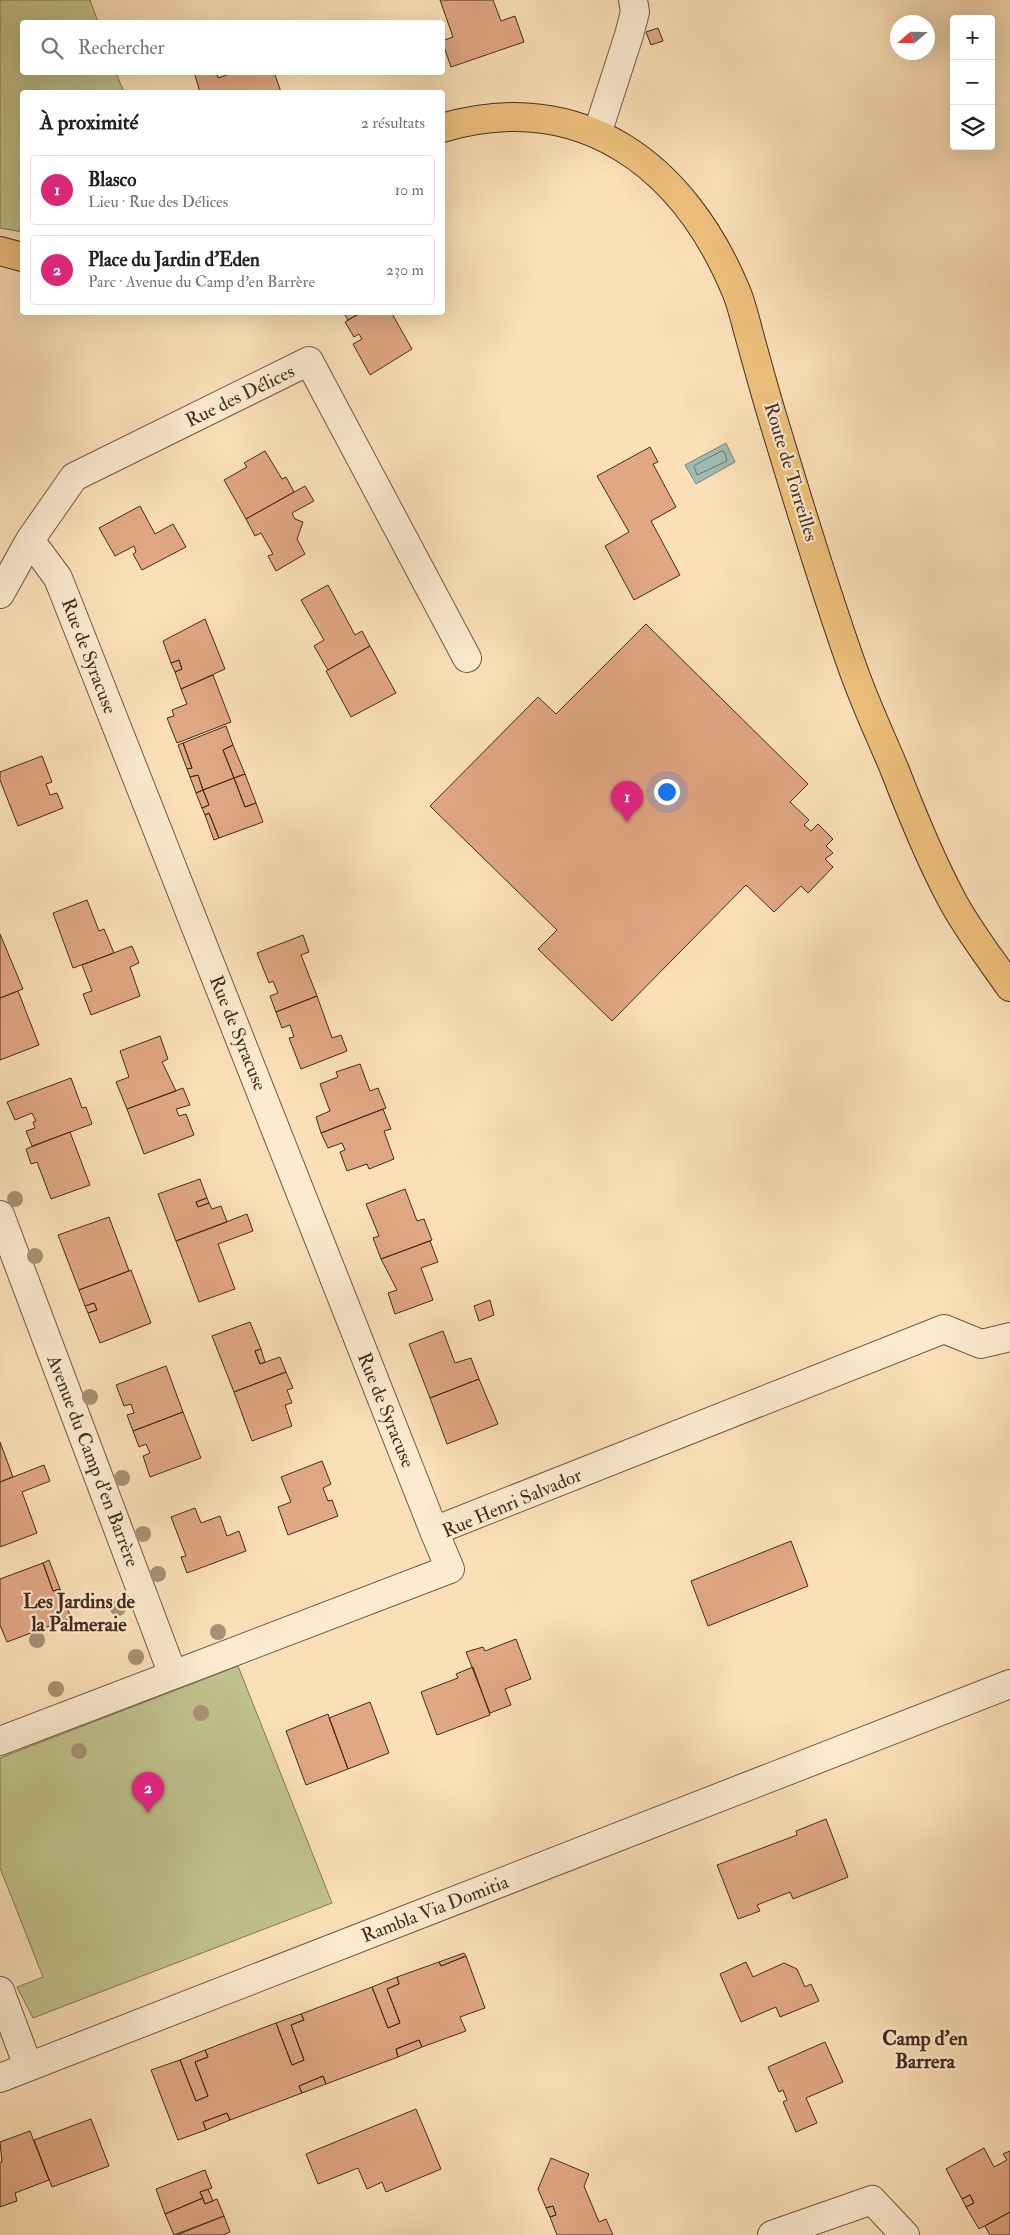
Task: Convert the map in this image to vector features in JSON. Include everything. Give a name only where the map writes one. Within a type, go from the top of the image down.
[{"type":"main road","name":"Route de Torreilles","points":[[445,127],[492,119],[529,118],[567,124],[597,134],[623,146],[659,173],[689,207],[714,244],[737,293],[777,433],[853,670],[908,803],[951,899],[1010,987]]},
{"type":"main road","points":[[0,251],[20,256]]},
{"type":"street","points":[[597,134],[629,35],[635,12],[633,0]]},
{"type":"street","name":"Rue des Délices","points":[[0,594],[30,540],[74,477],[309,361],[467,658]]},
{"type":"street","name":"Rue de Syracuse","points":[[30,540],[58,578],[434,1531]]},
{"type":"street","name":"Avenue du Camp d'en Barrère","points":[[0,1215],[173,1675]]},
{"type":"street","name":"Rue Henri Salvador","points":[[173,1675],[450,1569],[434,1531],[759,1404],[944,1329],[981,1344],[1010,1336]]},
{"type":"street","points":[[0,1741],[173,1675]]},
{"type":"street","name":"Rambla Via Domitia","points":[[0,2078],[869,1737],[1007,1693]]},
{"type":"street","points":[[0,1991],[28,2066]]},
{"type":"street","points":[[772,2235],[872,2200],[905,2235]]},
{"type":"green space","points":[[0,0],[90,0],[97,20],[20,20],[20,75],[117,75],[123,90],[20,90],[20,232],[0,228]]},
{"type":"green space","points":[[238,1666],[332,1903],[33,2018],[17,1987],[43,1977],[0,1868],[0,1758]]},
{"type":"water","points":[[726,443],[735,462],[696,484],[685,465]]},
{"type":"building","points":[[440,0],[493,0],[501,21],[515,16],[524,42],[451,67],[445,50],[445,40],[453,37]]},
{"type":"building","points":[[658,28],[663,41],[651,45],[646,32]]},
{"type":"building","points":[[195,75],[218,75],[218,78],[226,75],[275,75],[280,90],[199,90]]},
{"type":"building","points":[[345,315],[357,315],[348,320]]},
{"type":"building","points":[[357,315],[393,315],[412,349],[370,375],[353,344],[362,339],[359,334],[354,337],[345,322]]},
{"type":"building","points":[[650,447],[658,462],[653,464],[676,507],[651,521],[680,575],[634,600],[605,546],[629,532],[597,476]]},
{"type":"building","points":[[265,451],[282,479],[286,477],[294,492],[246,519],[224,480],[247,467],[244,463]]},
{"type":"building","points":[[305,486],[314,501],[292,513],[295,519],[303,522],[297,539],[305,554],[276,571],[268,556],[273,554],[261,533],[255,536],[246,519]]},
{"type":"building","points":[[140,506],[155,534],[173,524],[186,547],[142,570],[133,554],[136,552],[134,546],[115,556],[99,528]]},
{"type":"building","points":[[328,585],[355,635],[362,631],[370,646],[328,670],[314,646],[324,640],[301,600]]},
{"type":"building","points":[[205,619],[225,669],[181,689],[175,672],[182,669],[179,660],[171,663],[163,641]]},
{"type":"building","points":[[646,624],[808,784],[790,802],[809,820],[804,825],[811,831],[818,824],[833,839],[826,846],[833,853],[825,859],[833,867],[808,893],[801,886],[774,912],[746,885],[612,1021],[538,949],[557,930],[430,806],[538,697],[556,714]]},
{"type":"building","points":[[370,646],[396,693],[351,717],[326,671]]},
{"type":"building","points":[[179,660],[182,669],[175,672],[171,663]]},
{"type":"building","points":[[213,675],[231,722],[177,743],[167,718],[174,716],[172,710],[187,704],[181,689]]},
{"type":"building","points":[[226,726],[233,745],[223,750],[234,778],[203,790],[198,775],[190,777],[187,769],[192,768],[183,743]]},
{"type":"building","points":[[183,743],[192,768],[187,769],[178,745]]},
{"type":"building","points":[[233,745],[245,774],[234,778],[223,750]]},
{"type":"building","points":[[42,756],[52,782],[46,784],[50,795],[57,793],[63,808],[18,826],[0,780],[0,772]]},
{"type":"building","points":[[245,774],[256,803],[245,807],[234,778]]},
{"type":"building","points":[[198,775],[203,790],[196,793],[190,777]]},
{"type":"building","points":[[234,778],[245,807],[256,803],[263,822],[219,838],[209,813],[205,815],[202,808],[209,805],[203,790]]},
{"type":"building","points":[[203,790],[209,805],[202,808],[196,793]]},
{"type":"building","points":[[209,813],[219,838],[214,840],[205,815]]},
{"type":"building","points":[[87,900],[99,931],[104,929],[114,953],[73,968],[53,913]]},
{"type":"building","points":[[0,934],[23,989],[0,998]]},
{"type":"building","points":[[303,935],[309,952],[301,955],[317,996],[276,1012],[270,996],[278,993],[273,981],[269,983],[257,953]]},
{"type":"building","points":[[132,946],[139,963],[130,967],[140,996],[91,1015],[83,994],[92,991],[82,965]]},
{"type":"building","points":[[18,991],[39,1045],[0,1060],[0,998]]},
{"type":"building","points":[[317,996],[332,1038],[341,1035],[347,1051],[301,1069],[289,1038],[294,1037],[290,1025],[282,1028],[276,1012]]},
{"type":"building","points":[[160,1036],[168,1059],[162,1062],[176,1091],[127,1109],[116,1082],[129,1077],[120,1051]]},
{"type":"building","points":[[360,1064],[370,1091],[378,1088],[386,1108],[321,1133],[316,1117],[330,1111],[320,1084],[338,1077],[336,1072]]},
{"type":"building","points":[[71,1078],[82,1108],[86,1107],[92,1124],[32,1146],[26,1131],[35,1128],[33,1122],[36,1121],[32,1113],[15,1120],[7,1102]]},
{"type":"building","points":[[183,1088],[190,1105],[176,1109],[179,1116],[186,1114],[194,1135],[144,1154],[127,1109]]},
{"type":"building","points":[[383,1109],[391,1129],[384,1131],[394,1159],[369,1169],[367,1164],[347,1171],[340,1152],[345,1150],[342,1143],[328,1148],[321,1133]]},
{"type":"building","points":[[70,1132],[90,1185],[51,1199],[37,1162],[31,1164],[26,1149]]},
{"type":"building","points":[[200,1179],[207,1198],[196,1202],[198,1207],[209,1203],[212,1209],[221,1206],[227,1222],[176,1241],[158,1194]]},
{"type":"building","points":[[405,1189],[417,1221],[424,1219],[432,1240],[381,1259],[373,1238],[379,1236],[366,1204]]},
{"type":"building","points":[[207,1198],[209,1203],[198,1207],[196,1202]]},
{"type":"building","points":[[247,1214],[253,1231],[218,1244],[235,1289],[199,1302],[176,1241]]},
{"type":"building","points":[[109,1217],[129,1271],[79,1290],[58,1235]]},
{"type":"building","points":[[430,1241],[438,1262],[421,1268],[433,1300],[395,1314],[388,1293],[397,1290],[381,1259]]},
{"type":"building","points":[[131,1270],[151,1323],[100,1343],[88,1313],[97,1310],[94,1303],[85,1306],[79,1290]]},
{"type":"building","points":[[490,1300],[494,1315],[479,1321],[474,1306]]},
{"type":"building","points":[[94,1303],[97,1310],[88,1313],[85,1306]]},
{"type":"building","points":[[250,1322],[261,1349],[255,1351],[260,1364],[280,1357],[286,1372],[234,1392],[212,1336]]},
{"type":"building","points":[[443,1331],[455,1363],[471,1358],[479,1379],[430,1398],[409,1344]]},
{"type":"building","points":[[261,1349],[265,1362],[260,1364],[255,1351]]},
{"type":"building","points":[[166,1366],[183,1412],[133,1431],[127,1415],[134,1413],[131,1404],[124,1406],[116,1385]]},
{"type":"building","points":[[286,1372],[293,1388],[287,1390],[292,1403],[285,1405],[292,1426],[252,1441],[234,1392]]},
{"type":"building","points":[[479,1379],[498,1424],[447,1444],[430,1398]]},
{"type":"building","points":[[183,1412],[201,1458],[150,1477],[143,1456],[150,1453],[146,1444],[139,1447],[133,1431]]},
{"type":"building","points":[[0,1442],[13,1477],[0,1482]]},
{"type":"building","points":[[322,1461],[331,1484],[323,1488],[328,1501],[332,1500],[338,1516],[288,1535],[278,1507],[291,1502],[281,1477]]},
{"type":"building","points":[[44,1465],[50,1481],[22,1492],[37,1533],[0,1547],[0,1482]]},
{"type":"building","points":[[195,1508],[201,1523],[220,1516],[227,1536],[239,1531],[246,1551],[187,1573],[181,1557],[186,1556],[171,1517]]},
{"type":"building","points":[[791,1541],[808,1586],[708,1626],[691,1581]]},
{"type":"building","points":[[49,1560],[60,1589],[53,1591],[43,1563]]},
{"type":"building","points":[[43,1563],[53,1591],[60,1589],[71,1618],[7,1642],[0,1625],[0,1579]]},
{"type":"building","points":[[516,1639],[531,1679],[505,1689],[511,1705],[490,1713],[466,1652],[483,1647],[485,1651]]},
{"type":"building","points":[[473,1667],[490,1715],[437,1735],[421,1692],[458,1678],[456,1674]]},
{"type":"building","points":[[370,1702],[389,1753],[348,1769],[329,1718]]},
{"type":"building","points":[[328,1714],[348,1769],[306,1785],[286,1731]]},
{"type":"building","points":[[826,1819],[848,1877],[793,1899],[790,1892],[757,1905],[760,1911],[738,1919],[717,1865],[797,1835],[796,1831]]},
{"type":"building","points":[[464,1953],[466,1956],[441,1966],[439,1962]]},
{"type":"building","points":[[466,1956],[485,2008],[460,2017],[466,2031],[422,2047],[419,2040],[396,2049],[398,2057],[326,2084],[323,2076],[299,2086],[302,2093],[230,2120],[227,2113],[203,2122],[206,2130],[178,2140],[151,2070],[180,2060],[196,2101],[208,2096],[195,2062],[208,2057],[205,2050],[276,2023],[292,2065],[304,2060],[291,2025],[304,2020],[301,2014],[372,1987],[388,2028],[400,2023],[387,1989],[399,1984],[397,1977],[439,1962],[441,1966]]},
{"type":"building","points":[[746,1962],[753,1977],[784,1963],[797,1969],[805,1987],[811,1984],[819,2001],[780,2017],[776,2007],[741,2022],[720,1974]]},
{"type":"building","points":[[397,1977],[399,1984],[387,1989],[400,2023],[388,2028],[372,1987]]},
{"type":"building","points":[[301,2014],[304,2020],[291,2025],[304,2060],[292,2065],[276,2023]]},
{"type":"building","points":[[419,2040],[422,2047],[398,2057],[396,2049]]},
{"type":"building","points":[[825,2042],[843,2082],[806,2098],[817,2123],[796,2132],[783,2102],[787,2100],[783,2090],[779,2092],[768,2067]]},
{"type":"building","points":[[205,2050],[208,2057],[195,2062],[208,2096],[196,2101],[180,2060]]},
{"type":"building","points":[[323,2076],[326,2084],[302,2093],[299,2086]]},
{"type":"building","points":[[416,2109],[441,2169],[386,2192],[382,2182],[367,2189],[358,2168],[318,2184],[306,2154]]},
{"type":"building","points":[[227,2113],[230,2120],[206,2130],[203,2122]]},
{"type":"building","points":[[91,2119],[109,2166],[52,2187],[34,2140]]},
{"type":"building","points":[[30,2131],[49,2180],[15,2193],[17,2201],[0,2207],[0,2162],[2,2162],[0,2142]]},
{"type":"building","points":[[984,2148],[994,2167],[1007,2160],[1003,2154],[1010,2151],[1010,2212],[979,2229],[966,2207],[974,2203],[970,2195],[962,2199],[946,2169]]},
{"type":"building","points":[[551,2158],[589,2174],[584,2186],[599,2222],[606,2219],[613,2235],[557,2235],[550,2217],[556,2215],[553,2206],[546,2208],[538,2189]]},
{"type":"building","points":[[205,2170],[212,2188],[200,2192],[203,2198],[165,2214],[156,2189]]},
{"type":"building","points":[[208,2189],[213,2201],[205,2204],[200,2192]]},
{"type":"building","points":[[970,2195],[974,2203],[966,2207],[962,2199]]},
{"type":"building","points":[[203,2198],[205,2204],[217,2199],[224,2216],[174,2235],[165,2214]]},
{"type":"building","points":[[553,2206],[556,2215],[550,2217],[546,2208]]},
{"type":"building","points":[[1010,2212],[1010,2235],[990,2235],[985,2226]]},
{"type":"building","points":[[224,2216],[230,2232],[223,2235],[177,2235]]},
{"type":"place","name":"Blasco","points":[[627,822]]},
{"type":"place","name":"Place du Jardin d'Eden","points":[[148,1813]]},
{"type":"district","name":"Les Jardins de la Palmeraie","points":[[79,1612]]},
{"type":"district","name":"Camp d'en Barrera","points":[[925,2050]]}]
